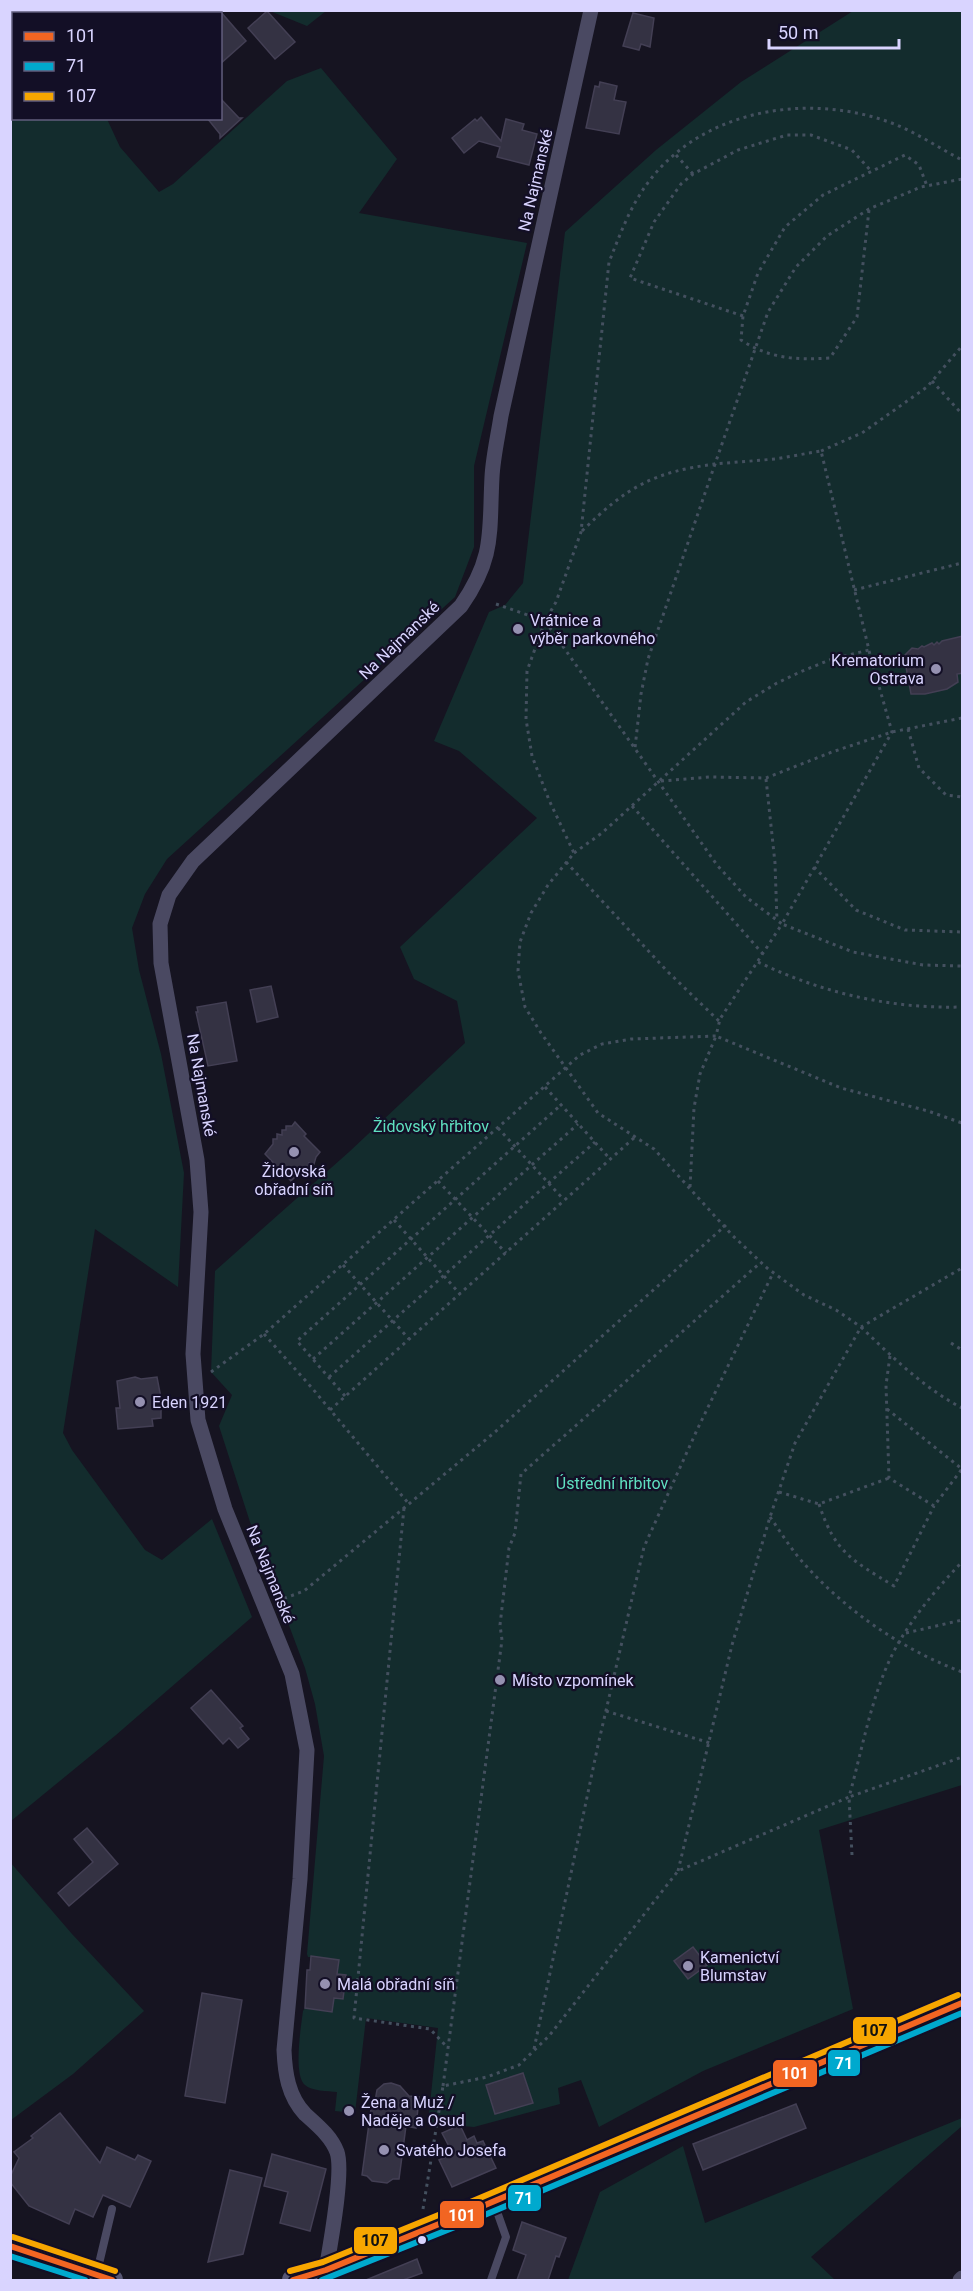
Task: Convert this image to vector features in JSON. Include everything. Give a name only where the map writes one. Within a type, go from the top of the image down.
[{"type":"main road","points":[[293,2280],[326,2270],[494,2202],[963,2003]]},
{"type":"main road","points":[[10,2246],[104,2278]]},
{"type":"street","name":"Na Najmanské","points":[[326,2270],[339,2161],[331,2139],[297,2104],[288,2084],[284,2059],[300,1879],[307,1750],[292,1674],[225,1509],[198,1420],[193,1354],[201,1212],[197,1160],[161,963],[160,924],[169,895],[193,861],[461,606],[476,584],[487,555],[491,531],[492,474],[501,416],[591,10]]},
{"type":"lane","points":[[491,2280],[506,2237],[494,2202]]},
{"type":"lane","points":[[104,2278],[112,2209]]},
{"type":"path","points":[[574,853],[549,800],[532,756],[526,719],[527,672],[545,621],[556,602],[581,532],[609,262],[639,195],[676,155],[702,136],[735,119],[762,112],[816,108],[856,113],[886,121],[918,135],[963,160]]},
{"type":"path","points":[[743,316],[630,278],[654,222],[681,184],[693,174],[738,150],[787,135],[811,135],[852,150],[872,171]]},
{"type":"path","points":[[676,155],[693,174]]},
{"type":"path","points":[[869,209],[857,317],[830,358],[794,360],[755,350],[741,340],[743,316],[758,273],[785,227],[823,195],[905,155],[919,165],[927,186]]},
{"type":"path","points":[[635,748],[641,694],[648,659],[768,312],[796,267],[827,236],[869,209],[927,186],[963,179]]},
{"type":"path","points":[[581,532],[603,510],[628,491],[654,477],[684,468],[775,459],[821,451],[862,433],[932,381],[963,346]]},
{"type":"path","points":[[932,381],[962,410]]},
{"type":"path","points":[[690,1187],[694,1108],[700,1074],[720,1022],[782,924],[892,732],[869,650],[821,451]]},
{"type":"path","points":[[854,590],[963,563]]},
{"type":"path","points":[[496,604],[545,621],[558,643],[717,864],[746,897],[782,924],[853,952],[923,965],[963,966]]},
{"type":"path","points":[[869,650],[832,659],[777,683],[746,702],[602,833],[574,853],[548,885],[531,913],[520,942],[518,971],[525,1007],[541,1034],[598,1113],[654,1149],[726,1225],[732,1235],[773,1273],[804,1295],[836,1310],[861,1327],[901,1366],[963,1408]]},
{"type":"path","points":[[659,781],[710,777],[766,778],[892,732],[963,718]]},
{"type":"path","points":[[908,729],[919,768],[946,795],[963,797]]},
{"type":"path","points":[[766,778],[775,863],[777,921]]},
{"type":"path","points":[[632,806],[763,954]]},
{"type":"path","points":[[566,862],[667,970],[720,1022]]},
{"type":"path","points":[[814,867],[856,910],[905,930],[963,932]]},
{"type":"path","points":[[758,962],[813,986],[849,996],[908,1006],[963,1007]]},
{"type":"path","points":[[195,1385],[264,1334],[580,1055],[602,1044],[631,1039],[716,1036],[841,1088],[928,1111],[963,1123]]},
{"type":"path","points":[[545,1087],[610,1160]]},
{"type":"path","points":[[345,1396],[297,1341],[561,1105]]},
{"type":"path","points":[[313,1359],[578,1124]]},
{"type":"path","points":[[498,1128],[564,1201]]},
{"type":"path","points":[[330,1410],[636,1137]]},
{"type":"path","points":[[329,1377],[595,1142]]},
{"type":"path","points":[[438,1181],[506,1253]]},
{"type":"path","points":[[394,1220],[460,1294]]},
{"type":"path","points":[[265,1606],[304,1591],[495,1432],[726,1225]]},
{"type":"path","points":[[422,2214],[443,2086],[502,1640],[500,1625],[508,1548],[515,1533],[521,1474],[761,1262]]},
{"type":"path","points":[[343,1265],[409,1339]]},
{"type":"path","points":[[443,2086],[487,2077],[519,2065],[549,2036],[678,1871],[732,1645],[770,1517],[795,1443],[861,1327],[963,1268]]},
{"type":"path","points":[[533,2051],[606,1711],[644,1547],[697,1430],[773,1273]]},
{"type":"path","points":[[264,1334],[409,1504]]},
{"type":"path","points":[[951,1343],[963,1350]]},
{"type":"path","points":[[889,1478],[886,1385],[890,1356]]},
{"type":"path","points":[[819,1504],[827,1527],[839,1546],[854,1561],[894,1586],[934,1506],[963,1469],[887,1409]]},
{"type":"path","points":[[779,1492],[819,1504],[889,1478]]},
{"type":"path","points":[[889,1478],[934,1506]]},
{"type":"path","points":[[404,1508],[354,2018],[430,2030],[447,2047]]},
{"type":"path","points":[[770,1517],[799,1558],[824,1585],[899,1643],[963,1672]]},
{"type":"path","points":[[852,1855],[849,1797],[880,1685],[899,1643],[939,1587],[963,1562]]},
{"type":"path","points":[[906,1633],[963,1620]]},
{"type":"path","points":[[606,1711],[710,1743]]},
{"type":"path","points":[[678,1871],[849,1797],[963,1757]]},
{"type":"green space","points":[[11,10],[136,11],[12,12],[12,120],[107,120],[120,147],[159,192],[173,184],[287,81],[321,68],[397,159],[359,213],[527,243],[474,466],[474,547],[455,597],[167,859],[145,894],[132,928],[139,970],[161,1054],[184,1173],[178,1287],[95,1229],[63,1433],[72,1450],[145,1550],[162,1560],[212,1519],[252,1617],[116,1735],[11,1821]]},
{"type":"green space","points":[[270,11],[326,11],[307,26]]},
{"type":"green space","name":"Ústřední hřbitov","points":[[853,11],[962,11],[962,1785],[819,1830],[853,2009],[703,2071],[599,2127],[581,2080],[558,2088],[560,2104],[474,2127],[428,2123],[438,2028],[366,2018],[355,2113],[335,2111],[337,2092],[308,2087],[301,2080],[299,2071],[307,1970],[310,1970],[311,1957],[307,1954],[324,1756],[315,1704],[305,1668],[250,1522],[219,1426],[232,1395],[211,1372],[215,1271],[349,1152],[465,1043],[457,1001],[414,979],[400,947],[537,818],[459,751],[434,741],[489,612],[505,605],[523,583],[565,232],[656,150],[741,82]]},
{"type":"green space","points":[[10,1862],[72,1934],[144,2011],[73,2074],[11,2120]]},
{"type":"green space","points":[[962,2118],[962,2126],[811,2257],[835,2280],[568,2280],[600,2192],[683,2146],[705,2223]]},
{"type":"building","points":[[267,11],[295,42],[275,59],[248,28]]},
{"type":"building","points":[[222,13],[246,41],[222,62]]},
{"type":"building","points":[[633,13],[654,18],[650,47],[641,44],[639,50],[623,46]]},
{"type":"building","points":[[600,82],[617,86],[614,100],[626,102],[619,134],[586,128],[595,86],[599,87]]},
{"type":"building","points":[[222,100],[239,118],[242,118],[220,138],[220,134],[209,120],[222,120]]},
{"type":"building","points":[[481,117],[501,141],[506,119],[524,124],[522,130],[537,134],[529,165],[497,157],[500,147],[479,141],[464,153],[452,138],[475,119],[477,121]]},
{"type":"building","name":"Krematorium Ostrava","points":[[963,636],[963,673],[957,674],[958,682],[947,689],[925,694],[911,694],[904,656],[912,648],[918,649],[932,643],[939,644],[942,641]]},
{"type":"building","points":[[271,986],[278,1017],[257,1022],[250,990]]},
{"type":"building","points":[[226,1002],[237,1061],[208,1066],[196,1012],[198,1012],[197,1007]]},
{"type":"building","name":"Židovská obřadní síň","points":[[295,1122],[306,1134],[304,1136],[320,1152],[314,1164],[309,1163],[308,1170],[303,1169],[301,1176],[297,1175],[291,1181],[265,1154],[273,1144],[273,1139],[277,1139],[277,1134],[282,1135],[282,1130],[286,1130],[286,1126],[292,1126]]},
{"type":"building","name":"Eden 1921","points":[[135,1377],[141,1379],[157,1377],[161,1398],[161,1418],[152,1419],[153,1426],[118,1429],[116,1408],[120,1408],[117,1381]]},
{"type":"building","points":[[211,1690],[243,1726],[240,1728],[249,1739],[238,1748],[229,1738],[223,1744],[191,1708]]},
{"type":"building","points":[[87,1828],[118,1864],[69,1906],[58,1893],[93,1862],[74,1839]]},
{"type":"building","points":[[693,1947],[707,1965],[688,1979],[674,1961]]},
{"type":"building","name":"Malá obřadní síň","points":[[311,1956],[339,1960],[337,1974],[346,1975],[343,1999],[334,1998],[332,2012],[305,2008],[307,1970],[310,1970]]},
{"type":"building","points":[[202,1993],[242,2000],[225,2103],[185,2096]]},
{"type":"building","points":[[523,2073],[533,2103],[495,2114],[486,2085]]},
{"type":"building","name":"Svatého Josefa","points":[[391,2083],[400,2086],[409,2096],[419,2097],[416,2128],[406,2126],[399,2179],[393,2179],[387,2183],[372,2181],[362,2175],[371,2109],[374,2107],[377,2090],[384,2084]]},
{"type":"building","points":[[796,2104],[806,2128],[703,2170],[693,2144]]},
{"type":"building","points":[[60,2113],[100,2163],[107,2147],[135,2160],[138,2155],[151,2161],[130,2207],[103,2195],[93,2217],[75,2209],[69,2224],[29,2206],[10,2182],[19,2158],[14,2152]]},
{"type":"building","points":[[460,2125],[467,2140],[474,2136],[477,2143],[483,2141],[496,2168],[452,2187],[439,2160],[453,2154],[442,2133]]},
{"type":"building","points":[[272,2154],[326,2169],[310,2231],[280,2223],[288,2192],[264,2186]]},
{"type":"building","points":[[230,2170],[262,2178],[243,2254],[208,2262]]},
{"type":"building","points":[[522,2222],[566,2238],[559,2257],[556,2256],[548,2280],[517,2280],[526,2255],[513,2250]]},
{"type":"building","points":[[417,2259],[422,2273],[403,2280],[366,2280]]},
{"type":"transit line","name":"107","points":[[290,2271],[323,2262],[468,2203],[958,1995]]},
{"type":"transit line","name":"101","points":[[293,2280],[326,2270],[471,2211],[962,2003]]},
{"type":"transit line","name":"71","points":[[322,2280],[475,2219],[962,2013]]},
{"type":"transit line","name":"107","points":[[13,2237],[115,2271]]},
{"type":"transit line","name":"101","points":[[10,2246],[112,2280]]},
{"type":"transit line","name":"71","points":[[10,2256],[85,2280]]},
{"type":"place","name":"Vrátnice a výběr parkovného","points":[[518,629]]},
{"type":"place","name":"Krematorium Ostrava","points":[[936,669]]},
{"type":"place","name":"Židovská obřadní síň","points":[[294,1152]]},
{"type":"place","name":"Eden 1921","points":[[140,1402]]},
{"type":"place","name":"Místo vzpomínek","points":[[500,1680]]},
{"type":"place","name":"Kamenictví Blumstav","points":[[688,1966]]},
{"type":"place","name":"Malá obřadní síň","points":[[325,1984]]},
{"type":"place","name":"Žena a Muž / Naděje a Osud","points":[[349,2111]]},
{"type":"place","name":"Svatého Josefa","points":[[384,2150]]},
{"type":"park label","name":"Židovský hřbitov","points":[[431,1126]]}]
